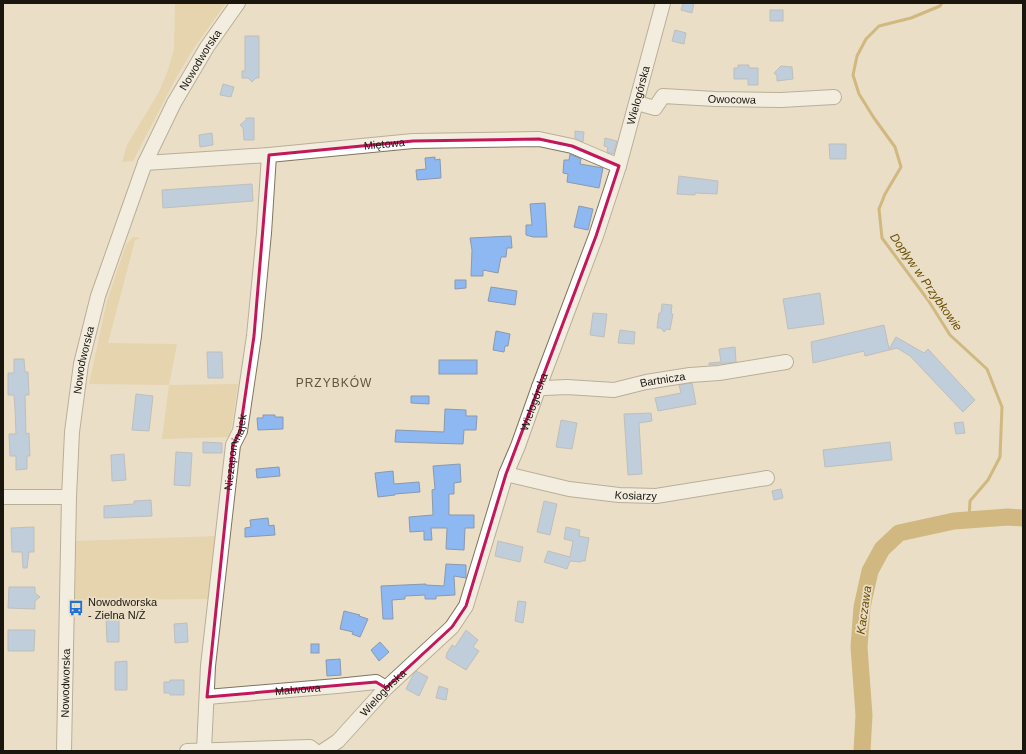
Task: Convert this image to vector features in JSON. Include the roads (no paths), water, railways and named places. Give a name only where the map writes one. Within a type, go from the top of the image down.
[{"type":"street","name":"Nowodworska","points":[[64,751],[69,497],[72,432],[81,364],[98,296],[145,163],[174,103],[207,47],[238,3]]},
{"type":"street","name":"Wielogórska","points":[[322,751],[338,741],[386,688],[452,627],[466,606],[506,474],[518,446],[538,387],[596,236],[619,166],[663,3]]},
{"type":"street","name":"Owocowa","points":[[636,103],[655,108],[663,96],[774,100],[834,97]]},
{"type":"street","name":"Miętowa","points":[[145,163],[269,155],[414,141],[539,139],[572,146],[619,166]]},
{"type":"street","name":"Niezapominajek","points":[[204,750],[208,666],[233,445],[240,431],[254,336],[264,233],[269,155]]},
{"type":"street","name":"Bartnicza","points":[[538,387],[614,390],[646,382],[690,375],[719,373],[786,362]]},
{"type":"street","name":"Kosiarzy","points":[[506,474],[569,489],[619,495],[648,496],[767,478]]},
{"type":"street","points":[[3,498],[69,497]]},
{"type":"street","name":"Malwowa","points":[[207,697],[376,682],[386,688]]},
{"type":"street","points":[[187,751],[310,747],[315,751]]},
{"type":"waterway","name":"Dopływ w Przybkowie","points":[[942,3],[940,6],[911,18],[879,26],[866,39],[857,56],[853,75],[859,94],[895,147],[901,167],[885,194],[879,209],[882,238],[928,300],[950,335],[987,369],[1002,407],[1000,457],[988,480],[970,501],[969,520]]},
{"type":"waterway","name":"Kaczawa","points":[[862,751],[864,715],[859,647],[862,607],[870,571],[882,549],[899,533],[954,521],[1008,517],[1023,518]]},
{"type":"place","name":"Nowodworska - Zielna N/Ż","points":[[76,608]]},
{"type":"district","name":"PRZYBKÓW","points":[[334,383]]}]
